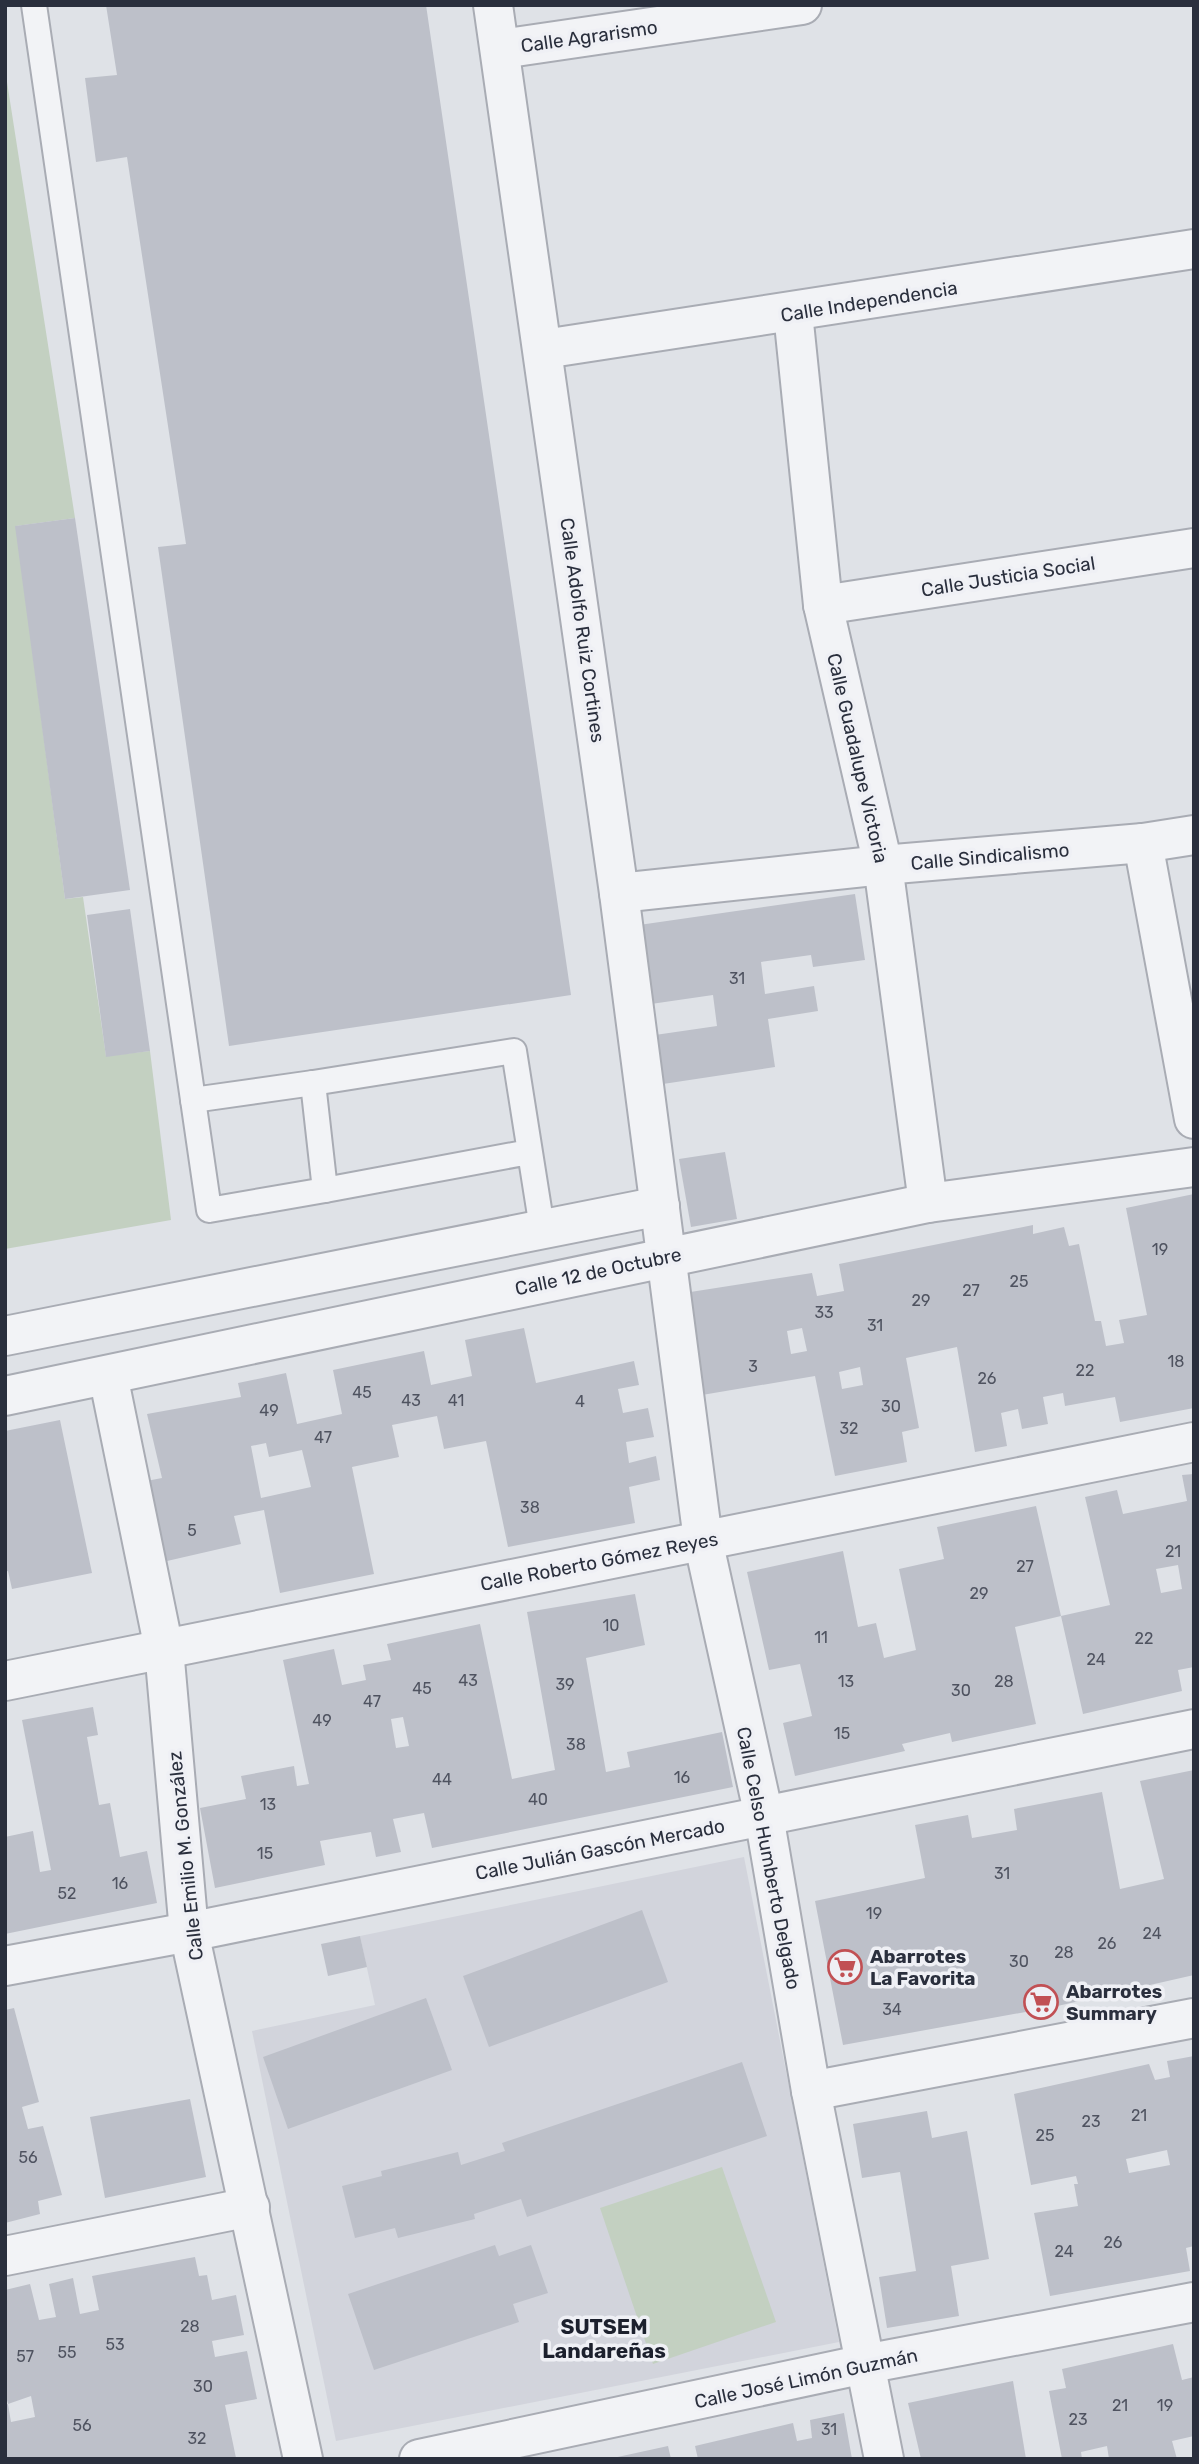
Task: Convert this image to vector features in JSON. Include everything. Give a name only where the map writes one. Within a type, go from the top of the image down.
[{"type":"street","name":"Calle Adolfo Ruiz Cortines","points":[[493,5],[620,893],[664,1256]]},
{"type":"street","name":"Calle Agrarismo","points":[[501,49],[802,5]]},
{"type":"street","name":"Calle Independencia","points":[[544,349],[793,313],[1194,249]]},
{"type":"street","name":"Calle Guadalupe Victoria","points":[[793,313],[823,604],[883,865],[928,1203]]},
{"type":"street","name":"Calle Justicia Social","points":[[823,604],[1194,548]]},
{"type":"street","name":"Calle Sindicalismo","points":[[620,893],[883,865],[1143,843],[1194,835]]},
{"type":"street","points":[[1143,843],[1194,1119]]},
{"type":"street","name":"Calle 12 de Octubre","points":[[5,1396],[664,1256],[928,1203],[1194,1167]]},
{"type":"street","points":[[5,1336],[660,1206]]},
{"type":"street","name":"Calle Celso Humberto Delgado","points":[[664,1256],[703,1540],[764,1816],[811,2091],[884,2459]]},
{"type":"street","name":"Calle Emilio M. González","points":[[108,1375],[164,1649],[189,1932],[303,2459]]},
{"type":"street","name":"Calle Roberto Gómez Reyes","points":[[5,1681],[1194,1443]]},
{"type":"street","name":"Calle Julián Gascón Mercado","points":[[5,1966],[189,1932],[1194,1729]]},
{"type":"street","points":[[811,2091],[1194,2018]]},
{"type":"street","points":[[5,2256],[250,2207]]},
{"type":"street","name":"Calle José Limón Guzmán","points":[[419,2459],[865,2364],[1194,2302]]},
{"type":"lane","points":[[34,5],[209,1210],[530,1152]]},
{"type":"lane","points":[[193,1100],[514,1051],[542,1228]]},
{"type":"lane","points":[[313,1083],[325,1190]]},
{"type":"shaded area","points":[[744,1857],[839,2342],[336,2441],[252,2031],[375,2005],[360,1936]]},
{"type":"green space","points":[[5,69],[75,518],[16,526],[65,899],[83,897],[106,1056],[150,1051],[171,1220],[5,1249]]},
{"type":"green space","points":[[722,2167],[776,2322],[653,2364],[600,2208]]},
{"type":"building","points":[[106,5],[426,5],[571,995],[229,1046],[158,547],[186,544],[127,157],[96,162],[85,78],[117,75]]},
{"type":"building","points":[[75,518],[130,890],[65,899],[15,526]]},
{"type":"building","points":[[855,894],[865,960],[813,967],[811,955],[761,962],[765,994],[814,986],[818,1011],[768,1019],[775,1067],[663,1084],[655,1035],[717,1026],[713,995],[651,1004],[639,925]]},
{"type":"building","points":[[130,909],[150,1051],[106,1057],[87,915]]},
{"type":"building","points":[[725,1152],[737,1219],[691,1227],[679,1159]]},
{"type":"building","points":[[1194,1194],[1194,1408],[1120,1422],[1115,1397],[1065,1406],[1063,1393],[1043,1397],[1048,1424],[1022,1429],[1018,1409],[1001,1413],[1007,1446],[975,1452],[957,1347],[906,1358],[919,1428],[902,1432],[907,1462],[835,1476],[815,1376],[702,1395],[684,1293],[812,1273],[817,1296],[844,1291],[839,1264],[1033,1225],[1033,1234],[1064,1227],[1069,1246],[1079,1244],[1095,1321],[1101,1321],[1106,1346],[1124,1343],[1119,1320],[1147,1315],[1126,1208]],"holes":[[[802,1328],[807,1351],[791,1354],[787,1331]],[[860,1367],[863,1385],[842,1389],[839,1372]]]},
{"type":"building","points":[[524,1328],[536,1383],[634,1361],[639,1385],[618,1389],[623,1413],[648,1408],[654,1437],[626,1442],[629,1463],[656,1456],[660,1480],[629,1487],[635,1523],[508,1547],[486,1441],[444,1449],[437,1416],[392,1425],[399,1457],[352,1467],[374,1574],[280,1593],[264,1510],[234,1516],[241,1544],[154,1564],[136,1483],[162,1478],[147,1414],[241,1397],[238,1383],[286,1373],[297,1424],[342,1414],[333,1370],[424,1351],[431,1385],[472,1376],[465,1340]],"holes":[[[266,1443],[269,1457],[302,1450],[311,1487],[261,1498],[251,1446]]]},
{"type":"building","points":[[60,1420],[92,1573],[12,1589],[8,1571],[5,1572],[5,1431]]},
{"type":"building","points":[[1194,1474],[1194,1667],[1178,1670],[1182,1691],[1083,1714],[1061,1616],[1110,1605],[1085,1497],[1117,1490],[1123,1514],[1187,1501],[1182,1475]],"holes":[[[1178,1565],[1182,1589],[1161,1593],[1156,1569]]]},
{"type":"building","points":[[1036,1506],[1061,1616],[1015,1627],[1036,1724],[952,1742],[950,1733],[902,1744],[905,1751],[795,1776],[783,1723],[812,1716],[800,1664],[769,1670],[747,1572],[843,1551],[858,1627],[876,1623],[884,1658],[916,1650],[899,1569],[944,1559],[937,1527]]},
{"type":"building","points":[[635,1594],[645,1645],[586,1658],[606,1772],[630,1767],[627,1752],[722,1732],[733,1787],[432,1848],[424,1813],[393,1819],[401,1852],[376,1857],[371,1832],[320,1841],[325,1865],[215,1888],[200,1808],[246,1799],[241,1776],[294,1766],[297,1786],[309,1784],[283,1660],[334,1649],[342,1685],[366,1680],[363,1665],[391,1660],[387,1644],[480,1624],[512,1779],[555,1770],[527,1612]],"holes":[[[403,1717],[409,1746],[396,1748],[391,1719]]]},
{"type":"building","points":[[93,1707],[98,1735],[87,1737],[99,1805],[110,1803],[120,1857],[147,1851],[157,1903],[5,1934],[5,1837],[33,1831],[40,1872],[51,1870],[22,1720]]},
{"type":"building","points":[[1194,1770],[1194,1975],[1053,2007],[843,2045],[815,1901],[925,1878],[915,1825],[968,1815],[972,1838],[1017,1830],[1014,1809],[1102,1792],[1120,1889],[1164,1879],[1140,1781]]},
{"type":"building","points":[[642,1910],[668,1982],[489,2047],[463,1976]]},
{"type":"building","points":[[360,1936],[367,1967],[328,1976],[321,1944]]},
{"type":"building","points":[[426,1998],[452,2070],[288,2129],[263,2057]]},
{"type":"building","points":[[14,2008],[39,2102],[22,2107],[28,2129],[43,2126],[62,2195],[38,2201],[40,2214],[5,2223],[5,2010]]},
{"type":"building","points":[[1194,2056],[1194,2246],[1186,2248],[1190,2271],[1050,2296],[1034,2213],[1078,2206],[1074,2184],[1078,2184],[1076,2176],[1031,2185],[1014,2094],[1149,2064],[1155,2080],[1170,2077],[1167,2061]],"holes":[[[1167,2150],[1170,2165],[1129,2173],[1126,2159]]]},
{"type":"building","points":[[742,2062],[767,2136],[527,2217],[521,2199],[474,2214],[475,2219],[398,2238],[395,2228],[355,2238],[342,2186],[382,2176],[381,2171],[458,2152],[461,2165],[505,2151],[502,2143]]},
{"type":"building","points":[[190,2099],[206,2177],[105,2198],[90,2117]]},
{"type":"building","points":[[927,2111],[932,2138],[967,2131],[989,2259],[951,2266],[959,2316],[887,2328],[879,2277],[916,2271],[900,2172],[862,2178],[853,2124]]},
{"type":"building","points":[[495,2245],[499,2256],[531,2245],[548,2293],[513,2304],[519,2322],[374,2370],[348,2294]]},
{"type":"building","points":[[195,2257],[199,2276],[207,2275],[212,2300],[236,2295],[244,2335],[212,2341],[215,2357],[247,2351],[257,2399],[225,2405],[236,2458],[5,2459],[5,2405],[8,2404],[5,2393],[5,2290],[30,2284],[39,2320],[56,2317],[49,2284],[73,2278],[80,2314],[99,2310],[92,2276]],"holes":[[[31,2396],[35,2417],[11,2422],[8,2404]]]},
{"type":"building","points":[[1173,2344],[1182,2380],[1194,2377],[1194,2436],[1172,2441],[1177,2459],[1109,2459],[1107,2446],[1081,2452],[1082,2459],[1062,2459],[1049,2391],[1066,2388],[1062,2369]]},
{"type":"building","points":[[1013,2381],[1026,2459],[921,2459],[908,2403]]},
{"type":"building","points":[[844,2413],[852,2459],[698,2459],[695,2446],[793,2423],[797,2441],[812,2438],[810,2420]]},
{"type":"building","points":[[668,2446],[671,2459],[613,2459],[613,2458]]},
{"type":"place","name":"Abarrotes La Favorita","points":[[845,1967]]},
{"type":"place","name":"Abarrotes Summary","points":[[1041,2002]]},
{"type":"district","name":"SUTSEM Landareñas","points":[[604,2339]]}]
